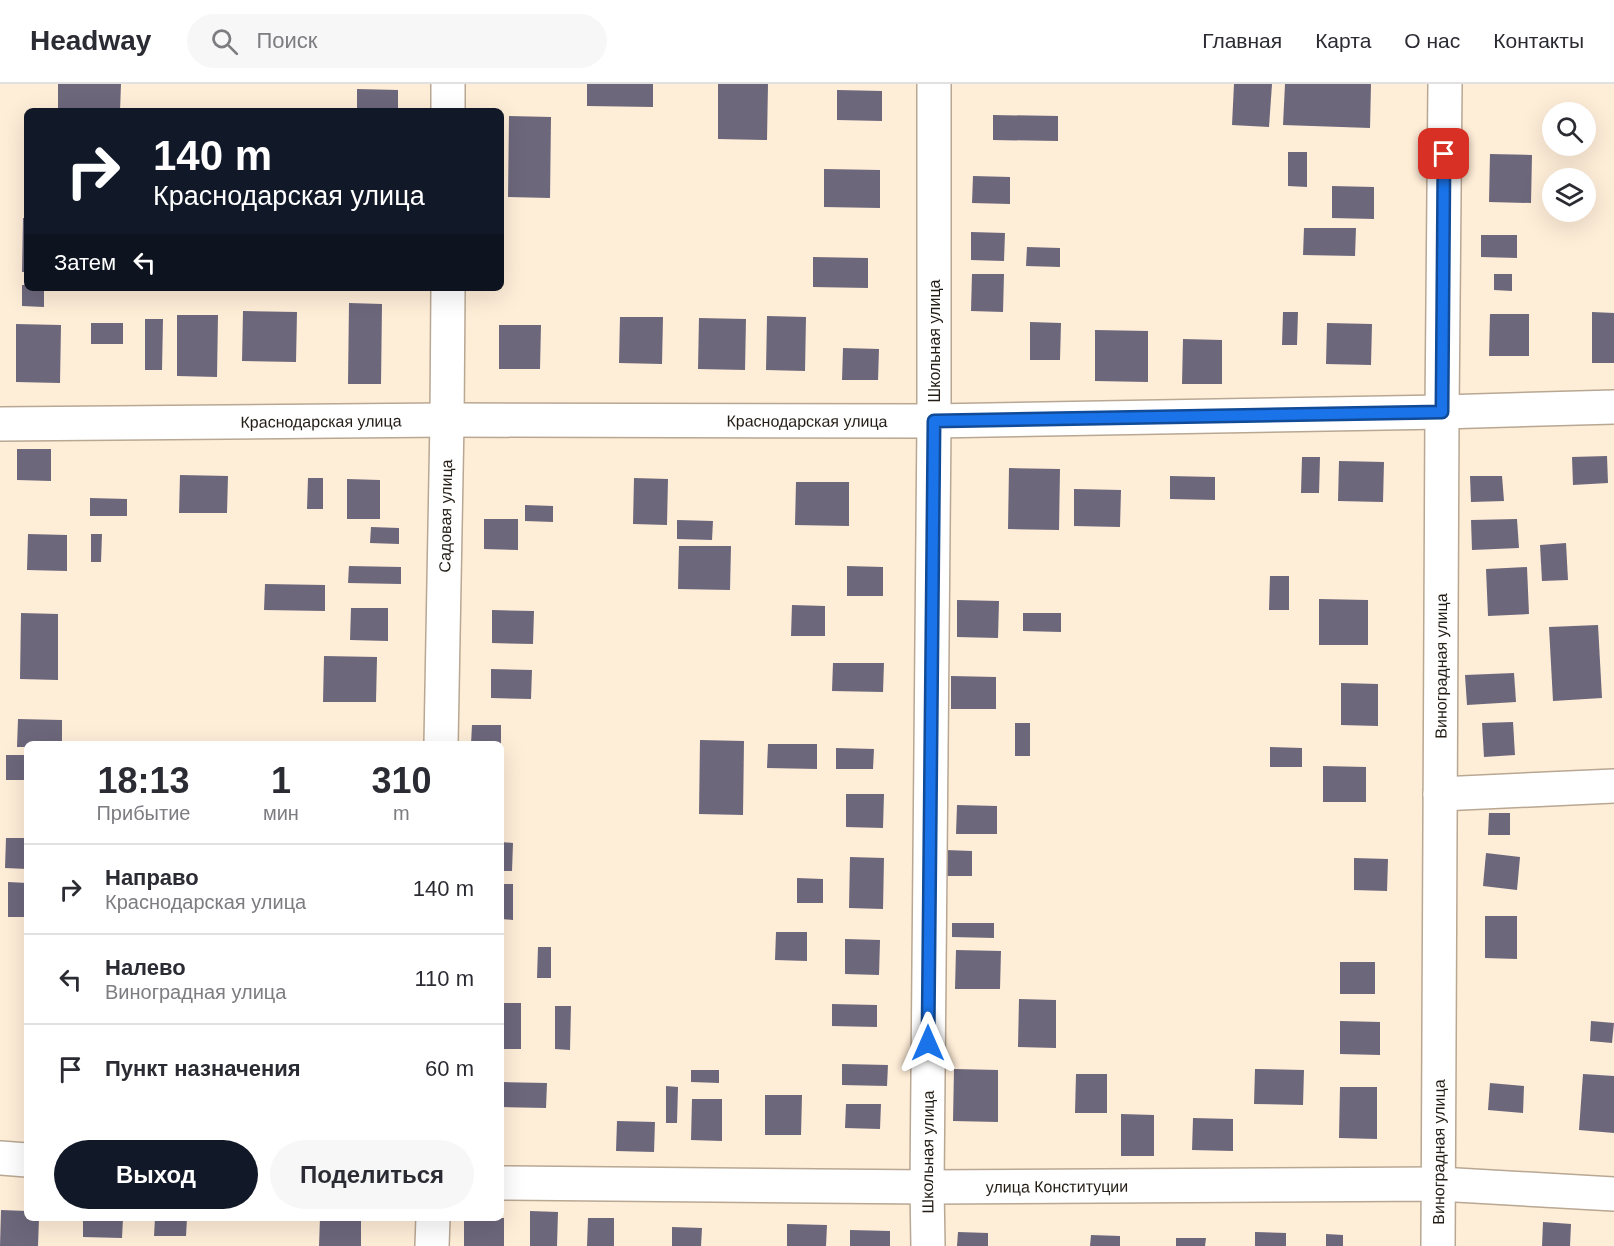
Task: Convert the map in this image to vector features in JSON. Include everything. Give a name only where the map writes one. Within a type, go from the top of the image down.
[{"type":"street","points":[[448,84],[448,108]]},
{"type":"street","name":"Школьная улица","points":[[928,1246],[934,84]]},
{"type":"street","name":"Виноградная улица","points":[[1438,1246],[1445,84]]},
{"type":"street","name":"Садовая улица","points":[[441,741],[448,291]]},
{"type":"street","name":"Краснодарская улица","points":[[0,424],[447,420],[934,421],[1614,407]]},
{"type":"street","points":[[1440,795],[1614,786]]},
{"type":"street","points":[[0,1158],[24,1160]]},
{"type":"street","name":"улица Конституции","points":[[504,1183],[927,1187],[1439,1184],[1614,1194]]},
{"type":"street","points":[[432,1246],[433,1221]]},
{"type":"building","points":[[58,84],[121,84],[120,108],[58,108]]},
{"type":"building","points":[[587,84],[653,84],[653,107],[587,106]]},
{"type":"building","points":[[718,84],[768,84],[767,140],[718,139]]},
{"type":"building","points":[[1234,84],[1272,84],[1269,127],[1232,125]]},
{"type":"building","points":[[1285,84],[1371,84],[1370,128],[1283,125]]},
{"type":"building","points":[[357,89],[398,90],[398,108],[357,108]]},
{"type":"building","points":[[837,90],[882,91],[882,121],[837,120]]},
{"type":"building","points":[[993,115],[1058,116],[1058,141],[993,140]]},
{"type":"building","points":[[509,116],[551,117],[550,198],[508,197]]},
{"type":"building","points":[[1288,152],[1307,152],[1307,187],[1288,186]]},
{"type":"building","points":[[1490,154],[1532,155],[1531,203],[1489,202]]},
{"type":"building","points":[[824,169],[880,170],[880,208],[824,207]]},
{"type":"building","points":[[973,176],[1010,177],[1010,204],[972,203]]},
{"type":"building","points":[[1332,186],[1374,187],[1374,219],[1332,218]]},
{"type":"building","points":[[23,218],[24,218],[24,272],[22,272]]},
{"type":"building","points":[[1304,228],[1356,228],[1355,256],[1303,255]]},
{"type":"building","points":[[971,232],[1005,233],[1004,261],[971,260]]},
{"type":"building","points":[[1481,235],[1517,235],[1517,258],[1481,257]]},
{"type":"building","points":[[1027,247],[1060,248],[1060,267],[1026,266]]},
{"type":"building","points":[[813,257],[868,258],[868,288],[813,287]]},
{"type":"building","points":[[972,274],[1004,274],[1003,312],[971,311]]},
{"type":"building","points":[[1494,274],[1512,274],[1512,291],[1494,290]]},
{"type":"building","points":[[22,285],[24,285],[24,291],[44,291],[44,307],[22,306]]},
{"type":"building","points":[[349,303],[382,304],[381,384],[348,384]]},
{"type":"building","points":[[243,311],[297,312],[296,362],[242,361]]},
{"type":"building","points":[[1283,312],[1298,312],[1297,345],[1282,345]]},
{"type":"building","points":[[1592,312],[1614,313],[1614,363],[1592,363]]},
{"type":"building","points":[[1490,314],[1529,314],[1529,356],[1489,356]]},
{"type":"building","points":[[177,315],[218,315],[217,377],[177,376]]},
{"type":"building","points":[[767,316],[806,317],[805,371],[766,370]]},
{"type":"building","points":[[620,317],[663,317],[662,364],[619,363]]},
{"type":"building","points":[[699,318],[746,319],[745,370],[698,369]]},
{"type":"building","points":[[145,319],[163,319],[162,370],[145,370]]},
{"type":"building","points":[[1030,322],[1061,323],[1060,360],[1030,360]]},
{"type":"building","points":[[91,323],[123,323],[123,344],[91,344]]},
{"type":"building","points":[[1327,323],[1372,324],[1371,365],[1326,364]]},
{"type":"building","points":[[16,324],[61,325],[60,383],[16,382]]},
{"type":"building","points":[[499,325],[541,325],[540,369],[499,369]]},
{"type":"building","points":[[1095,330],[1148,331],[1148,382],[1095,381]]},
{"type":"building","points":[[1183,339],[1222,340],[1222,384],[1182,384]]},
{"type":"building","points":[[843,348],[879,349],[878,380],[842,380]]},
{"type":"building","points":[[17,449],[51,449],[51,481],[17,480]]},
{"type":"building","points":[[1607,456],[1608,483],[1573,485],[1572,457]]},
{"type":"building","points":[[1302,457],[1320,457],[1319,493],[1301,493]]},
{"type":"building","points":[[1339,461],[1384,462],[1383,502],[1338,501]]},
{"type":"building","points":[[1009,468],[1060,469],[1059,530],[1008,529]]},
{"type":"building","points":[[180,475],[228,476],[227,513],[179,513]]},
{"type":"building","points":[[1170,476],[1215,477],[1215,500],[1170,499]]},
{"type":"building","points":[[1470,476],[1502,476],[1504,501],[1471,502]]},
{"type":"building","points":[[308,478],[323,478],[323,509],[307,509]]},
{"type":"building","points":[[634,478],[668,479],[667,525],[633,524]]},
{"type":"building","points":[[347,479],[380,480],[380,519],[347,519]]},
{"type":"building","points":[[796,482],[849,482],[849,526],[795,525]]},
{"type":"building","points":[[1074,489],[1121,490],[1120,527],[1074,526]]},
{"type":"building","points":[[90,498],[127,499],[127,516],[90,516]]},
{"type":"building","points":[[525,505],[553,506],[553,522],[525,521]]},
{"type":"building","points":[[484,519],[518,519],[518,550],[484,549]]},
{"type":"building","points":[[1517,519],[1519,548],[1472,550],[1471,520]]},
{"type":"building","points":[[677,520],[713,521],[712,540],[677,539]]},
{"type":"building","points":[[371,527],[399,528],[399,544],[370,543]]},
{"type":"building","points":[[28,534],[67,535],[67,571],[27,570]]},
{"type":"building","points":[[91,534],[102,534],[101,562],[91,562]]},
{"type":"building","points":[[1566,543],[1568,580],[1542,581],[1540,545]]},
{"type":"building","points":[[679,546],[731,546],[730,590],[678,589]]},
{"type":"building","points":[[349,566],[401,567],[401,584],[348,583]]},
{"type":"building","points":[[847,566],[883,567],[883,596],[847,596]]},
{"type":"building","points":[[1527,567],[1529,614],[1488,616],[1486,569]]},
{"type":"building","points":[[1270,576],[1289,576],[1289,610],[1269,610]]},
{"type":"building","points":[[265,584],[325,585],[325,611],[264,610]]},
{"type":"building","points":[[1319,599],[1368,600],[1368,645],[1319,645]]},
{"type":"building","points":[[957,600],[999,601],[998,638],[957,637]]},
{"type":"building","points":[[792,605],[825,606],[825,636],[791,636]]},
{"type":"building","points":[[351,608],[388,608],[388,641],[350,640]]},
{"type":"building","points":[[492,610],[534,611],[533,644],[492,643]]},
{"type":"building","points":[[21,613],[58,614],[58,680],[20,679]]},
{"type":"building","points":[[1023,613],[1061,613],[1061,632],[1023,631]]},
{"type":"building","points":[[1598,625],[1602,698],[1553,701],[1549,627]]},
{"type":"building","points":[[324,656],[377,657],[376,702],[323,702]]},
{"type":"building","points":[[833,663],[884,663],[883,692],[832,691]]},
{"type":"building","points":[[491,669],[532,670],[531,699],[491,698]]},
{"type":"building","points":[[1514,673],[1516,702],[1467,705],[1465,675]]},
{"type":"building","points":[[951,676],[996,677],[996,709],[951,709]]},
{"type":"building","points":[[1341,683],[1378,684],[1378,726],[1341,725]]},
{"type":"building","points":[[18,719],[62,720],[62,741],[24,741],[24,747],[17,747]]},
{"type":"building","points":[[1513,722],[1515,755],[1484,757],[1482,723]]},
{"type":"building","points":[[1015,723],[1030,723],[1030,756],[1015,756]]},
{"type":"building","points":[[472,725],[501,725],[501,741],[471,741]]},
{"type":"building","points":[[700,740],[744,741],[743,815],[699,814]]},
{"type":"building","points":[[768,744],[817,744],[817,769],[767,768]]},
{"type":"building","points":[[1270,747],[1302,748],[1302,767],[1270,767]]},
{"type":"building","points":[[836,748],[874,749],[873,769],[836,769]]},
{"type":"building","points":[[6,755],[24,755],[24,780],[6,780]]},
{"type":"building","points":[[1323,766],[1366,767],[1366,802],[1323,802]]},
{"type":"building","points":[[846,794],[884,794],[883,828],[846,827]]},
{"type":"building","points":[[957,805],[997,806],[997,834],[956,834]]},
{"type":"building","points":[[1489,813],[1510,813],[1510,835],[1488,835]]},
{"type":"building","points":[[6,838],[24,838],[24,869],[5,868]]},
{"type":"building","points":[[504,842],[513,843],[512,871],[504,871]]},
{"type":"building","points":[[946,850],[972,851],[972,876],[946,876]]},
{"type":"building","points":[[1486,853],[1520,857],[1517,890],[1483,886]]},
{"type":"building","points":[[850,857],[884,858],[883,909],[849,908]]},
{"type":"building","points":[[1354,858],[1388,859],[1387,891],[1354,890]]},
{"type":"building","points":[[797,878],[823,879],[823,903],[797,903]]},
{"type":"building","points":[[8,882],[24,883],[24,917],[8,917]]},
{"type":"building","points":[[504,884],[513,884],[513,920],[504,919]]},
{"type":"building","points":[[1485,916],[1517,916],[1517,959],[1485,958]]},
{"type":"building","points":[[952,923],[994,923],[994,938],[952,937]]},
{"type":"building","points":[[776,932],[807,932],[807,961],[775,960]]},
{"type":"building","points":[[845,939],[880,940],[879,975],[845,974]]},
{"type":"building","points":[[538,947],[551,947],[551,978],[537,978]]},
{"type":"building","points":[[956,950],[1001,951],[1000,989],[955,989]]},
{"type":"building","points":[[1340,962],[1375,962],[1375,994],[1340,994]]},
{"type":"building","points":[[1019,999],[1056,1000],[1056,1048],[1018,1047]]},
{"type":"building","points":[[504,1003],[521,1003],[521,1049],[504,1049]]},
{"type":"building","points":[[832,1004],[877,1005],[877,1027],[832,1026]]},
{"type":"building","points":[[555,1006],[571,1006],[570,1050],[555,1049]]},
{"type":"building","points":[[1340,1021],[1380,1022],[1380,1055],[1340,1054]]},
{"type":"building","points":[[1591,1021],[1614,1023],[1612,1043],[1590,1041]]},
{"type":"building","points":[[842,1064],[888,1065],[887,1086],[842,1085]]},
{"type":"building","points":[[954,1069],[998,1070],[998,1122],[953,1121]]},
{"type":"building","points":[[1255,1069],[1304,1070],[1303,1105],[1254,1104]]},
{"type":"building","points":[[691,1070],[719,1070],[719,1083],[691,1082]]},
{"type":"building","points":[[1076,1074],[1107,1074],[1107,1113],[1075,1113]]},
{"type":"building","points":[[1583,1074],[1614,1076],[1614,1133],[1579,1130]]},
{"type":"building","points":[[504,1082],[547,1083],[546,1108],[504,1107]]},
{"type":"building","points":[[1490,1083],[1524,1086],[1523,1113],[1488,1110]]},
{"type":"building","points":[[666,1086],[678,1087],[677,1123],[666,1123]]},
{"type":"building","points":[[1340,1087],[1377,1087],[1377,1139],[1339,1138]]},
{"type":"building","points":[[765,1095],[802,1095],[801,1135],[765,1135]]},
{"type":"building","points":[[692,1099],[722,1099],[722,1141],[691,1140]]},
{"type":"building","points":[[846,1104],[881,1104],[880,1129],[845,1128]]},
{"type":"building","points":[[1121,1114],[1154,1115],[1154,1156],[1121,1156]]},
{"type":"building","points":[[1193,1118],[1233,1119],[1233,1151],[1192,1150]]},
{"type":"building","points":[[617,1121],[655,1122],[654,1152],[616,1151]]},
{"type":"building","points":[[1,1210],[24,1211],[24,1221],[39,1221],[38,1246],[0,1246]]},
{"type":"building","points":[[530,1211],[558,1212],[557,1246],[530,1246]]},
{"type":"building","points":[[588,1218],[614,1218],[614,1246],[587,1246]]},
{"type":"building","points":[[83,1221],[123,1221],[122,1238],[83,1237]]},
{"type":"building","points":[[155,1221],[187,1221],[186,1236],[154,1236]]},
{"type":"building","points":[[320,1221],[361,1221],[361,1246],[319,1246]]},
{"type":"building","points":[[464,1221],[504,1221],[504,1246],[464,1246]]},
{"type":"building","points":[[1543,1222],[1571,1224],[1570,1246],[1542,1246]]},
{"type":"building","points":[[787,1224],[827,1225],[826,1246],[787,1246]]},
{"type":"building","points":[[672,1227],[702,1228],[701,1246],[672,1246]]},
{"type":"building","points":[[850,1230],[890,1231],[890,1246],[850,1246]]},
{"type":"building","points":[[958,1232],[988,1233],[988,1246],[957,1246]]},
{"type":"building","points":[[1255,1232],[1286,1233],[1286,1246],[1255,1246]]},
{"type":"building","points":[[1326,1234],[1343,1235],[1343,1246],[1326,1246]]},
{"type":"building","points":[[1091,1235],[1120,1236],[1120,1246],[1090,1246]]},
{"type":"building","points":[[1176,1238],[1206,1238],[1205,1246],[1176,1246]]},
{"type":"route","points":[[928,1043],[934,421],[1442,412],[1444,154]]}]
